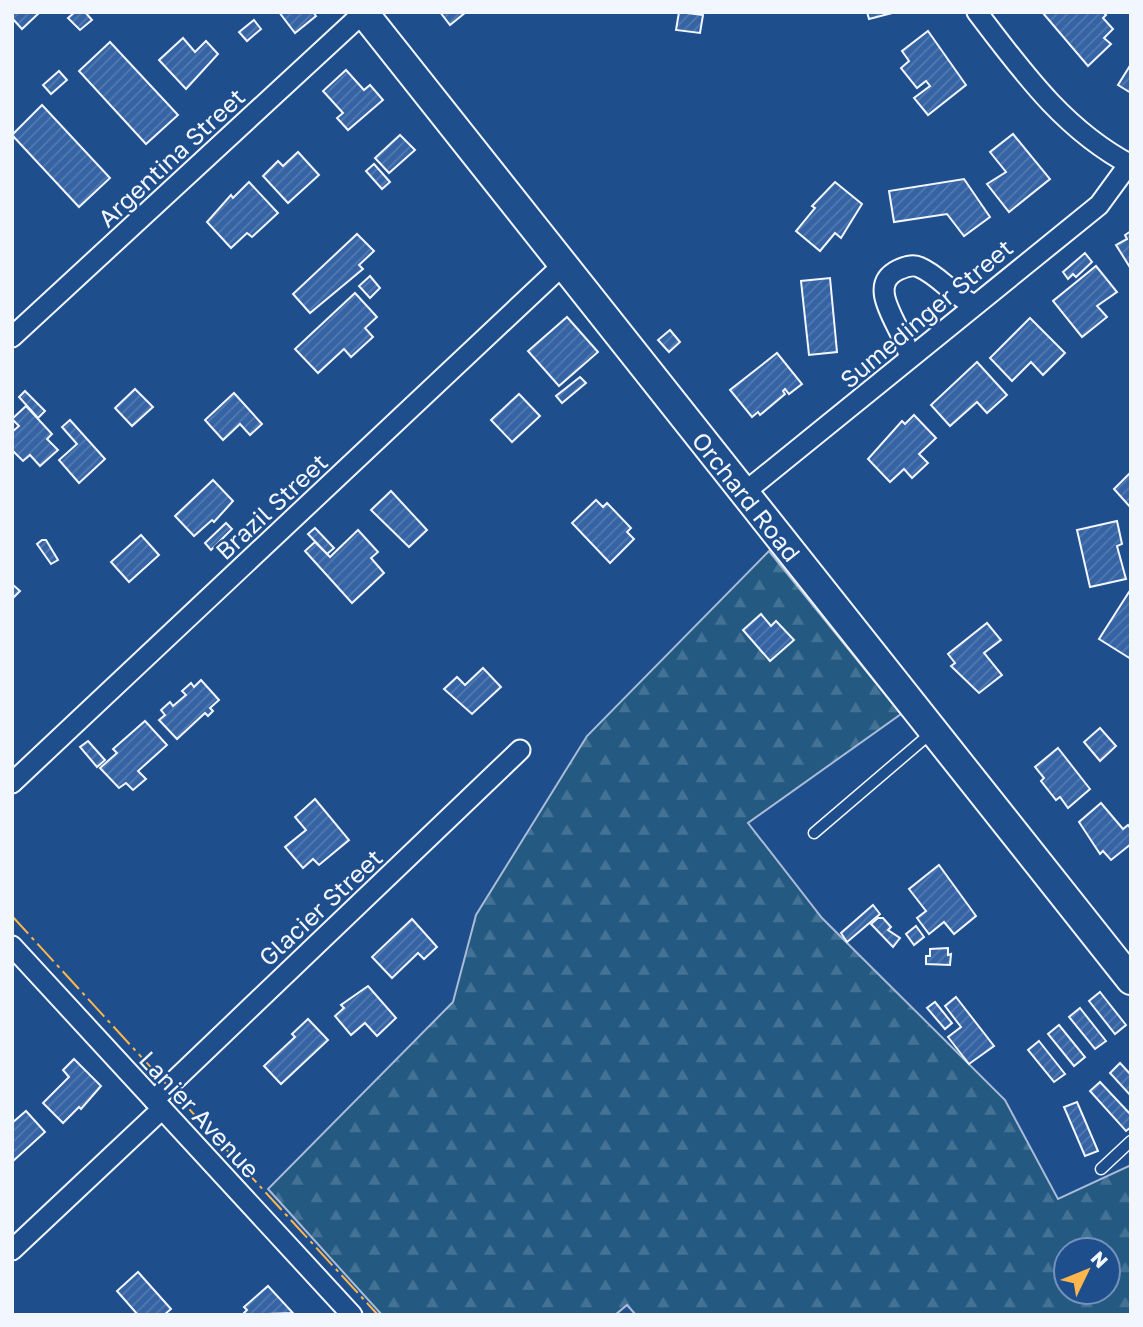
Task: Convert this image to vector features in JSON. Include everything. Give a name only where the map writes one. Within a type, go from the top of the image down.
[{"type":"main road","name":"Orchard Road","points":[[363,12],[1131,980]]},
{"type":"street","name":"Argentina Street","points":[[12,337],[363,12]]},
{"type":"street","points":[[977,12],[1057,111],[1085,136],[1130,165]]},
{"type":"street","name":"Sumedinger Street","points":[[745,492],[973,304],[1099,205],[1130,165]]},
{"type":"street","name":"Brazil Street","points":[[12,783],[564,264]]},
{"type":"street","points":[[909,358],[903,334],[883,295],[887,279],[894,272],[906,266],[921,268],[961,299],[973,304]]},
{"type":"street","name":"Glacier Street","points":[[12,1250],[520,750]]},
{"type":"street","name":"Lanier Avenue","points":[[12,946],[352,1315]]},
{"type":"lane","points":[[814,833],[934,731]]},
{"type":"lane","points":[[1101,1169],[1131,1142]]},
{"type":"green space","points":[[769,551],[901,714],[748,823],[822,918],[1005,1100],[1058,1199],[1131,1165],[1131,1315],[636,1315],[627,1305],[615,1315],[382,1315],[268,1189],[453,1002],[476,915],[587,736]]},
{"type":"building","points":[[12,12],[40,12],[22,29],[12,18]]},
{"type":"building","points":[[75,12],[85,12],[92,20],[80,30],[68,18]]},
{"type":"building","points":[[279,12],[313,12],[316,16],[295,33]]},
{"type":"building","points":[[440,12],[466,12],[450,25]]},
{"type":"building","points":[[679,12],[703,15],[700,33],[676,30]]},
{"type":"building","points":[[867,12],[896,12],[869,19]]},
{"type":"building","points":[[1042,12],[1103,12],[1106,15],[1103,18],[1113,29],[1104,38],[1111,44],[1088,66]]},
{"type":"building","points":[[254,20],[261,29],[247,41],[239,32]]},
{"type":"building","points":[[928,31],[966,85],[928,115],[914,98],[930,86],[926,81],[917,88],[901,68],[909,61],[902,51]]},
{"type":"building","points":[[183,38],[195,52],[206,41],[218,54],[186,89],[159,60]]},
{"type":"building","points":[[110,42],[178,115],[146,144],[79,71]]},
{"type":"building","points":[[1131,64],[1131,93],[1118,85]]},
{"type":"building","points":[[346,70],[364,90],[370,85],[383,100],[348,130],[337,118],[343,113],[323,91]]},
{"type":"building","points":[[59,71],[67,80],[51,94],[43,85]]},
{"type":"building","points":[[42,105],[110,178],[79,207],[12,135]]},
{"type":"building","points":[[1013,134],[1050,179],[1009,212],[987,184],[1006,172],[990,152]]},
{"type":"building","points":[[400,135],[415,150],[389,173],[375,158]]},
{"type":"building","points":[[298,152],[319,175],[288,203],[263,176],[278,161],[283,166]]},
{"type":"building","points":[[374,164],[390,182],[382,189],[366,171]]},
{"type":"building","points":[[964,179],[990,217],[964,236],[947,214],[894,222],[889,191]]},
{"type":"building","points":[[249,182],[278,213],[252,237],[247,233],[231,248],[207,222],[231,195],[233,198]]},
{"type":"building","points":[[835,182],[862,204],[841,238],[835,233],[820,251],[796,231],[815,208],[812,206]]},
{"type":"building","points":[[1131,231],[1131,269],[1116,245],[1127,239],[1125,235]]},
{"type":"building","points":[[357,234],[374,251],[359,265],[363,269],[310,313],[293,294]]},
{"type":"building","points":[[1085,253],[1092,262],[1076,277],[1073,274],[1068,279],[1063,272]]},
{"type":"building","points":[[1096,266],[1117,292],[1097,306],[1107,317],[1082,337],[1053,301]]},
{"type":"building","points":[[370,276],[380,288],[370,298],[359,286]]},
{"type":"building","points":[[830,278],[837,352],[809,355],[801,281]]},
{"type":"building","points":[[355,293],[377,317],[365,328],[373,337],[351,357],[344,349],[318,373],[295,349]]},
{"type":"building","points":[[567,317],[598,352],[559,386],[528,351]]},
{"type":"building","points":[[1030,318],[1065,353],[1043,375],[1031,362],[1012,381],[990,358]]},
{"type":"building","points":[[670,330],[680,342],[669,352],[658,340]]},
{"type":"building","points":[[777,353],[802,384],[789,394],[785,389],[785,394],[760,415],[758,412],[752,417],[730,390]]},
{"type":"building","points":[[977,362],[1007,395],[987,413],[977,402],[950,426],[931,405]]},
{"type":"building","points":[[580,377],[586,383],[562,403],[556,396]]},
{"type":"building","points":[[135,389],[153,407],[132,426],[115,408]]},
{"type":"building","points":[[25,391],[45,411],[38,418],[19,397]]},
{"type":"building","points":[[234,393],[262,424],[250,435],[240,424],[223,440],[205,420]]},
{"type":"building","points":[[519,394],[540,416],[512,442],[491,420]]},
{"type":"building","points":[[26,406],[52,434],[47,439],[58,450],[40,466],[30,455],[23,461],[12,450],[12,432],[19,426],[12,419]]},
{"type":"building","points":[[914,415],[936,438],[919,454],[928,463],[912,478],[904,469],[890,482],[868,459],[902,421],[905,424]]},
{"type":"building","points":[[70,420],[105,459],[79,483],[59,460],[77,444],[62,427]]},
{"type":"building","points":[[1131,472],[1131,508],[1114,489]]},
{"type":"building","points":[[213,480],[233,501],[214,522],[212,520],[194,536],[175,516]]},
{"type":"building","points":[[391,491],[427,530],[409,547],[371,510]]},
{"type":"building","points":[[596,500],[603,507],[607,503],[631,528],[627,532],[634,539],[610,563],[572,523]]},
{"type":"building","points":[[1117,521],[1122,544],[1117,546],[1126,579],[1090,587],[1077,530]]},
{"type":"building","points":[[226,523],[232,529],[211,550],[205,543]]},
{"type":"building","points":[[315,528],[334,548],[327,554],[308,534]]},
{"type":"building","points":[[358,530],[378,552],[371,558],[384,573],[352,603],[305,551],[315,542],[330,557]]},
{"type":"building","points":[[141,535],[159,555],[129,582],[111,562]]},
{"type":"building","points":[[46,540],[58,560],[51,564],[37,544]]},
{"type":"building","points":[[12,584],[20,591],[12,599]]},
{"type":"building","points":[[1129,592],[1131,593],[1131,659],[1099,639]]},
{"type":"building","points":[[761,614],[771,626],[776,621],[794,640],[770,661],[743,630]]},
{"type":"building","points":[[987,623],[1001,640],[984,653],[1002,675],[979,693],[951,666],[955,663],[948,654]]},
{"type":"building","points":[[483,668],[501,687],[472,714],[444,689],[457,677],[465,685]]},
{"type":"building","points":[[201,680],[219,700],[210,708],[213,711],[208,716],[205,713],[177,739],[159,720],[165,715],[161,710],[170,702],[173,706],[186,695],[182,691],[191,683],[194,687]]},
{"type":"building","points":[[145,721],[167,745],[138,771],[146,779],[133,790],[126,783],[119,788],[100,768],[117,753],[113,749]]},
{"type":"building","points":[[1100,728],[1116,746],[1100,761],[1084,742]]},
{"type":"building","points":[[88,741],[105,760],[97,767],[80,747]]},
{"type":"building","points":[[1058,748],[1090,789],[1068,808],[1060,797],[1056,800],[1041,781],[1044,778],[1035,767]]},
{"type":"building","points":[[315,799],[349,840],[319,865],[313,859],[303,868],[285,847],[306,830],[295,817]]},
{"type":"building","points":[[1101,803],[1123,829],[1128,825],[1131,829],[1131,844],[1111,860],[1103,851],[1100,854],[1079,822]]},
{"type":"building","points":[[939,865],[976,916],[954,934],[944,922],[929,934],[917,918],[926,911],[909,889]]},
{"type":"building","points":[[873,905],[880,914],[847,942],[841,933]]},
{"type":"building","points":[[878,918],[883,918],[891,927],[888,930],[900,938],[893,947],[871,924]]},
{"type":"building","points":[[412,919],[437,947],[424,959],[418,953],[392,978],[372,957]]},
{"type":"building","points":[[916,926],[924,937],[914,945],[906,934]]},
{"type":"building","points":[[948,948],[948,955],[951,954],[950,965],[926,964],[930,949]]},
{"type":"building","points":[[368,986],[396,1018],[377,1036],[365,1023],[351,1035],[335,1016],[344,1008],[341,1005]]},
{"type":"building","points":[[1100,992],[1126,1025],[1115,1034],[1089,1001]]},
{"type":"building","points":[[956,997],[994,1046],[969,1064],[948,1037],[961,1027],[945,1006]]},
{"type":"building","points":[[935,1002],[952,1023],[945,1029],[927,1008]]},
{"type":"building","points":[[1080,1008],[1106,1041],[1095,1049],[1069,1017]]},
{"type":"building","points":[[308,1019],[328,1040],[281,1084],[264,1066],[295,1037],[292,1034]]},
{"type":"building","points":[[1059,1025],[1085,1057],[1074,1066],[1048,1034]]},
{"type":"building","points":[[1039,1041],[1065,1074],[1054,1082],[1028,1050]]},
{"type":"building","points":[[74,1059],[101,1086],[81,1109],[79,1107],[63,1123],[43,1103],[69,1077],[63,1070]]},
{"type":"building","points":[[1120,1063],[1131,1075],[1131,1096],[1110,1073]]},
{"type":"building","points":[[1100,1082],[1131,1115],[1131,1127],[1126,1131],[1090,1091]]},
{"type":"building","points":[[1077,1102],[1098,1151],[1085,1156],[1064,1107]]},
{"type":"building","points":[[26,1111],[45,1132],[12,1162],[12,1123]]},
{"type":"building","points":[[138,1272],[171,1309],[164,1315],[138,1315],[117,1291]]},
{"type":"building","points":[[268,1286],[293,1313],[242,1315],[247,1310],[244,1307]]},
{"type":"power","points":[[12,916],[378,1315]]}]
